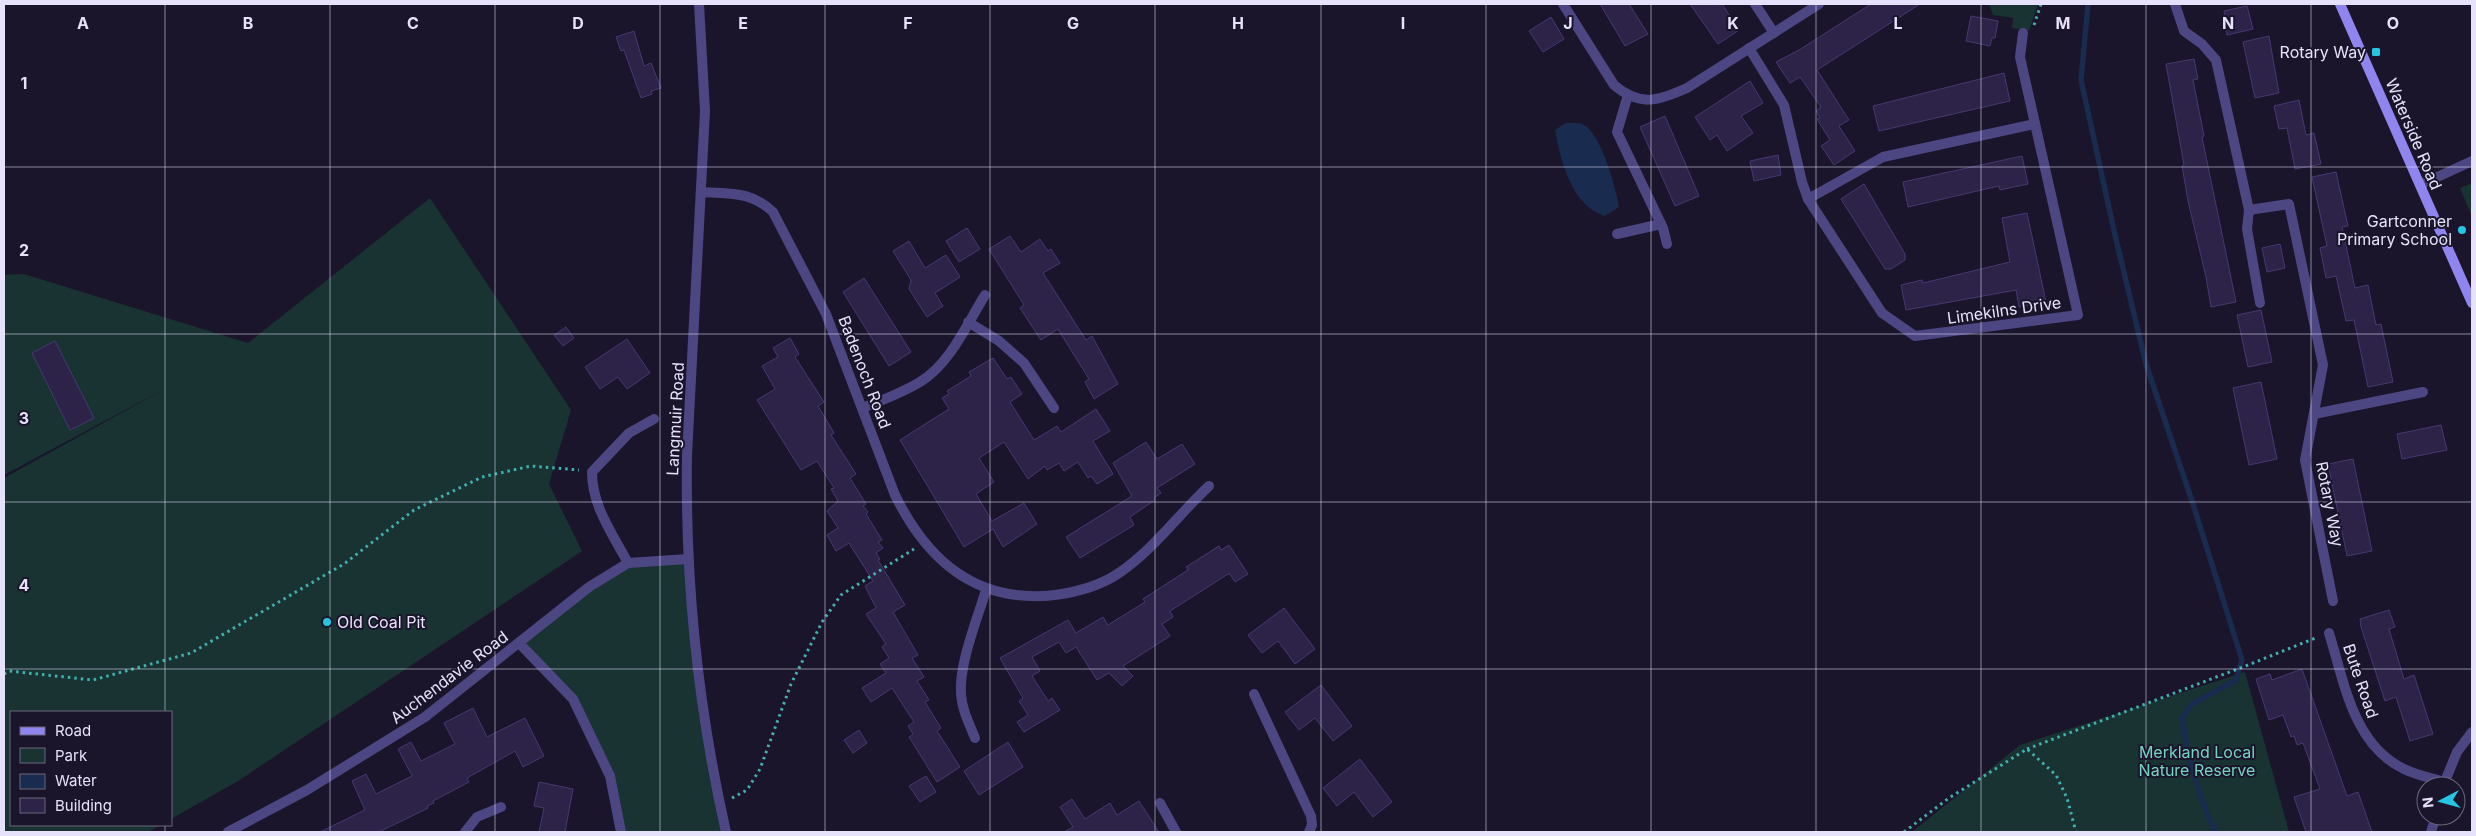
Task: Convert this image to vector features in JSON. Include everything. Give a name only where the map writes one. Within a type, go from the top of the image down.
[{"type":"main road","name":"Waterside Road","points":[[2340,4],[2472,303]]},
{"type":"street","name":"Langmuir Road","points":[[699,4],[705,110],[687,455],[688,559],[690,597],[702,708],[726,832]]},
{"type":"street","points":[[1563,4],[1614,84],[1628,95],[1648,101],[1673,95],[1819,4]]},
{"type":"street","points":[[1755,4],[1774,33]]},
{"type":"street","points":[[2175,4],[2184,31],[2202,44],[2216,60],[2249,210],[2247,230],[2260,303]]},
{"type":"street","name":"Limekilns Drive","points":[[1749,48],[1784,105],[1802,182],[1808,199],[1882,313],[1915,336],[2078,315],[2020,57],[2023,33]]},
{"type":"street","points":[[1628,95],[1617,132],[1661,224],[1667,244]]},
{"type":"street","points":[[1808,199],[1884,157],[2035,124]]},
{"type":"street","points":[[2420,185],[2472,161]]},
{"type":"street","name":"Badenoch Road","points":[[702,192],[750,195],[763,202],[774,212],[786,232],[826,314],[895,495],[906,518],[923,543],[949,567],[986,590],[1016,595],[1044,596],[1075,592],[1117,575],[1137,560],[1182,511],[1209,486]]},
{"type":"street","name":"Rotary Way","points":[[2249,210],[2289,204],[2323,366],[2305,460],[2333,601]]},
{"type":"street","points":[[1617,234],[1661,224]]},
{"type":"street","points":[[863,408],[921,382],[935,370],[948,355],[985,295]]},
{"type":"street","points":[[968,322],[999,342],[1024,362],[1054,408]]},
{"type":"street","points":[[2314,414],[2423,392]]},
{"type":"street","points":[[628,563],[597,506],[592,488],[592,472],[629,433],[654,419]]},
{"type":"street","name":"Auchendavie Road","points":[[228,832],[307,790],[425,717],[589,587],[628,563],[688,559]]},
{"type":"street","points":[[975,738],[964,711],[961,694],[962,676],[986,590]]},
{"type":"street","name":"Bute Road","points":[[2329,633],[2357,719],[2366,737],[2385,756],[2404,769],[2423,776]]},
{"type":"street","points":[[519,643],[573,699],[610,776],[622,832]]},
{"type":"street","points":[[1254,694],[1311,816],[1312,825],[1309,832]]},
{"type":"street","points":[[2447,776],[2457,752],[2472,732]]},
{"type":"street","points":[[1160,803],[1176,832]]},
{"type":"street","points":[[465,832],[477,817],[501,807]]},
{"type":"path","points":[[4,674],[9,671],[93,680],[191,653],[344,564],[414,510],[482,477],[531,466],[592,472]]},
{"type":"path","points":[[720,802],[736,797],[747,790],[760,769],[791,684],[822,622],[841,595],[923,543]]},
{"type":"path","points":[[1904,832],[1949,798],[2027,749],[2329,633]]},
{"type":"path","points":[[2027,749],[2056,776],[2067,798],[2076,832]]},
{"type":"green space","points":[[1989,4],[2038,4],[2029,31],[2012,28],[2013,18],[1993,15]]},
{"type":"green space","points":[[2472,183],[2472,217],[2460,188]]},
{"type":"green space","points":[[430,198],[571,410],[549,484],[582,551],[238,781],[172,818],[172,711],[10,711],[10,826],[159,826],[148,832],[4,832],[4,478],[168,387],[4,475],[4,275],[24,274],[248,343]]},
{"type":"green space","points":[[688,559],[690,597],[726,832],[621,832],[610,776],[573,699],[519,643],[628,563]]},
{"type":"green space","name":"Merkland Local Nature Reserve","points":[[2245,672],[2289,832],[1912,832],[2020,745]]},
{"type":"water","points":[[1566,123],[1580,123],[1589,129],[1601,149],[1615,187],[1619,207],[1605,216],[1594,211],[1584,203],[1564,168],[1555,130]]},
{"type":"building","points":[[1600,4],[1629,4],[1648,34],[1625,46]]},
{"type":"building","points":[[1690,4],[1722,4],[1739,30],[1718,44]]},
{"type":"building","points":[[1871,4],[1920,4],[1817,70],[1849,120],[1839,126],[1855,151],[1834,165],[1821,146],[1830,140],[1817,119],[1820,118],[1816,111],[1821,107],[1800,77],[1790,83],[1776,62],[1799,50]]},
{"type":"building","points":[[2247,6],[2253,29],[2227,35],[2224,11]]},
{"type":"building","points":[[1971,16],[1998,21],[1995,38],[1992,38],[1990,46],[1966,41]]},
{"type":"building","points":[[1551,17],[1564,39],[1543,52],[1529,31]]},
{"type":"building","points":[[634,31],[644,66],[651,63],[661,88],[651,91],[652,94],[641,98],[624,50],[621,51],[616,37]]},
{"type":"building","points":[[2269,36],[2279,93],[2255,98],[2243,42]]},
{"type":"building","points":[[2194,59],[2198,79],[2193,80],[2204,136],[2202,137],[2236,302],[2211,307],[2188,201],[2182,166],[2184,165],[2166,64]]},
{"type":"building","points":[[2004,73],[2010,101],[1879,131],[1873,106]]},
{"type":"building","points":[[1750,81],[1763,103],[1741,116],[1753,133],[1727,151],[1717,135],[1710,140],[1695,117]]},
{"type":"building","points":[[2299,100],[2306,135],[2314,133],[2321,164],[2295,169],[2287,128],[2279,129],[2274,106]]},
{"type":"building","points":[[1665,116],[1699,196],[1675,206],[1640,127]]},
{"type":"building","points":[[1778,155],[1781,175],[1754,181],[1750,161]]},
{"type":"building","points":[[2022,156],[2028,184],[2000,190],[1999,186],[1908,207],[1903,182]]},
{"type":"building","points":[[2336,172],[2348,226],[2342,227],[2355,288],[2368,285],[2376,325],[2381,324],[2393,382],[2368,387],[2354,320],[2346,321],[2336,276],[2326,278],[2320,248],[2327,246],[2312,177]]},
{"type":"building","points":[[1864,184],[1905,254],[1905,260],[1891,269],[1885,269],[1841,199]]},
{"type":"building","points":[[2027,213],[2046,302],[2019,307],[2016,290],[1906,310],[1901,285],[1922,280],[1923,283],[2010,262],[2002,218]]},
{"type":"building","points":[[967,228],[980,249],[959,262],[946,241]]},
{"type":"building","points":[[1010,236],[1021,252],[1040,239],[1048,251],[1051,249],[1060,263],[1043,273],[1086,340],[1092,336],[1118,384],[1094,399],[1085,382],[1089,379],[1058,329],[1041,340],[1020,308],[1024,305],[989,249]]},
{"type":"building","points":[[909,241],[925,268],[946,255],[960,277],[935,293],[943,306],[927,317],[909,289],[911,280],[893,251]]},
{"type":"building","points":[[2280,244],[2285,268],[2267,272],[2262,248]]},
{"type":"building","points":[[864,278],[911,352],[889,366],[843,292]]},
{"type":"building","points":[[2261,310],[2272,362],[2248,367],[2237,315]]},
{"type":"building","points":[[566,327],[574,338],[563,346],[554,335]]},
{"type":"building","points":[[790,338],[799,354],[795,357],[824,402],[818,406],[834,433],[831,435],[856,474],[850,478],[866,504],[863,506],[868,512],[866,514],[882,540],[878,542],[883,548],[876,553],[880,559],[878,560],[905,605],[893,612],[918,655],[912,658],[924,677],[917,681],[929,700],[925,702],[941,728],[937,731],[960,767],[937,782],[909,737],[913,734],[908,726],[914,722],[892,688],[871,702],[862,688],[886,673],[880,664],[889,658],[882,647],[886,644],[866,614],[876,608],[865,586],[873,581],[849,543],[836,551],[827,535],[838,528],[827,511],[838,501],[831,489],[834,488],[817,461],[801,470],[757,400],[775,389],[762,366],[778,357],[773,348]]},
{"type":"building","points":[[627,339],[650,373],[627,389],[618,377],[600,389],[585,367]]},
{"type":"building","points":[[55,341],[94,418],[70,430],[32,353]]},
{"type":"building","points":[[993,358],[1007,379],[1011,377],[1022,394],[1010,402],[1034,440],[1057,426],[1061,432],[1096,409],[1110,431],[1093,441],[1113,474],[1097,484],[1091,476],[1088,478],[1078,462],[1064,471],[1059,463],[1047,470],[1045,466],[1028,479],[1004,442],[979,458],[994,482],[976,494],[992,521],[1024,503],[1037,524],[1003,547],[993,529],[964,547],[900,440],[949,409],[942,398],[949,394],[947,391],[971,376],[969,372]]},
{"type":"building","points":[[2261,382],[2277,459],[2249,465],[2233,388]]},
{"type":"building","points":[[2441,425],[2447,450],[2402,459],[2397,434]]},
{"type":"building","points":[[1146,442],[1157,459],[1182,444],[1195,464],[1157,488],[1161,493],[1154,498],[1155,500],[1130,517],[1134,525],[1080,558],[1066,537],[1132,496],[1113,463]]},
{"type":"building","points":[[2353,459],[2372,551],[2347,556],[2328,464]]},
{"type":"building","points":[[1229,545],[1248,574],[1235,582],[1230,574],[1228,574],[1170,611],[1173,617],[1162,624],[1170,636],[1123,666],[1133,676],[1122,686],[1109,673],[1097,680],[1076,647],[1066,653],[1059,642],[1032,657],[1040,671],[1032,676],[1048,701],[1052,698],[1060,710],[1024,732],[1017,722],[1028,715],[1019,701],[1023,698],[1000,658],[1068,620],[1076,633],[1103,617],[1108,625],[1145,602],[1143,599],[1188,570],[1186,567],[1219,546],[1221,550]]},
{"type":"building","points":[[1284,608],[1315,649],[1295,664],[1278,641],[1262,653],[1248,635]]},
{"type":"building","points":[[2389,610],[2395,627],[2389,629],[2404,679],[2414,675],[2433,734],[2410,741],[2396,697],[2385,701],[2361,627],[2360,619]]},
{"type":"building","points":[[2302,669],[2347,796],[2358,792],[2372,832],[2306,832],[2294,797],[2320,789],[2303,743],[2297,745],[2294,736],[2291,737],[2283,715],[2269,720],[2256,679],[2270,674],[2272,680]]},
{"type":"building","points":[[1321,685],[1352,726],[1333,741],[1315,718],[1299,730],[1285,712]]},
{"type":"building","points":[[473,708],[487,737],[525,718],[544,756],[523,767],[515,751],[467,778],[469,782],[433,801],[434,803],[427,806],[428,808],[379,832],[320,832],[365,810],[352,781],[366,774],[376,794],[412,776],[398,749],[411,742],[421,761],[455,744],[444,723]]},
{"type":"building","points":[[859,730],[867,743],[853,753],[844,740]]},
{"type":"building","points":[[1008,742],[1023,767],[979,795],[964,771]]},
{"type":"building","points":[[1360,759],[1392,802],[1373,817],[1354,792],[1337,806],[1323,788]]},
{"type":"building","points":[[926,776],[936,792],[920,802],[909,786]]},
{"type":"building","points":[[539,782],[573,789],[565,832],[539,832],[544,808],[534,806]]},
{"type":"building","points":[[1072,799],[1085,819],[1110,803],[1117,815],[1139,801],[1159,832],[1064,832],[1073,827],[1060,807]]},
{"type":"waterway","points":[[2088,4],[2081,80],[2115,235],[2146,364],[2193,504],[2242,660],[2236,680],[2192,704],[2182,718],[2194,776],[2215,832]]},
{"type":"place","name":"Rotary Way","points":[[2376,52]]},
{"type":"place","name":"Gartconner Primary School","points":[[2462,230]]},
{"type":"place","name":"Old Coal Pit","points":[[327,622]]}]
